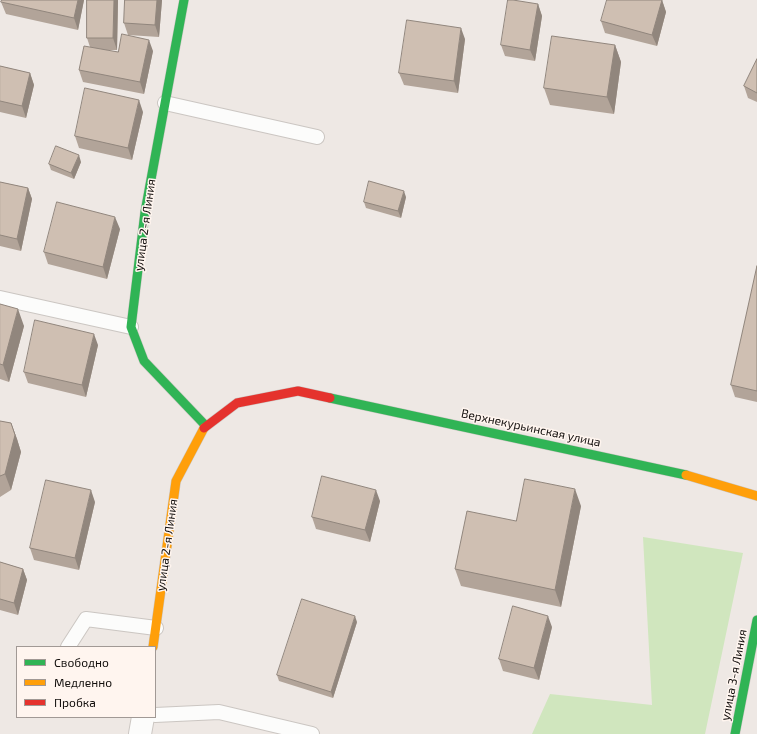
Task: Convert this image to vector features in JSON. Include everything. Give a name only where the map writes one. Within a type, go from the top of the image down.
[{"type":"street","name":"улица 2-я Линия","points":[[184,0],[145,212],[131,327],[144,361],[205,425]]},
{"type":"street","name":"улица 2-я Линия","points":[[153,646],[176,481],[205,425],[237,403],[298,391]]},
{"type":"street","name":"Верхнекурьинская улица","points":[[298,391],[681,473],[757,496]]},
{"type":"street","name":"улица 3-я Линия","points":[[735,734],[757,620]]},
{"type":"street","points":[[140,734],[143,718]]},
{"type":"lane","points":[[165,103],[317,137]]},
{"type":"lane","points":[[0,298],[131,327]]},
{"type":"lane","points":[[69,646],[86,619],[156,628]]},
{"type":"lane","points":[[156,716],[219,712],[312,734]]},
{"type":"green space","points":[[643,537],[743,553],[705,734],[532,734],[550,694],[652,705]]},
{"type":"building","points":[[2,0],[78,0],[74,18],[1,2]]},
{"type":"building","points":[[87,0],[114,0],[113,38],[87,38]]},
{"type":"building","points":[[125,0],[157,0],[155,25],[124,23]]},
{"type":"building","points":[[508,0],[538,4],[530,50],[501,45]]},
{"type":"building","points":[[607,0],[662,0],[652,35],[601,21]]},
{"type":"building","points":[[407,20],[461,28],[454,81],[399,73]]},
{"type":"building","points":[[122,34],[149,40],[140,82],[79,70],[84,46],[118,52]]},
{"type":"building","points":[[552,36],[615,45],[607,97],[544,88]]},
{"type":"building","points":[[757,59],[757,93],[744,86]]},
{"type":"building","points":[[0,66],[30,73],[22,106],[0,101]]},
{"type":"building","points":[[85,88],[139,100],[128,148],[75,136]]},
{"type":"building","points":[[56,146],[79,155],[71,173],[49,164]]},
{"type":"building","points":[[369,181],[404,191],[398,211],[364,202]]},
{"type":"building","points":[[0,182],[28,188],[17,239],[0,235]]},
{"type":"building","points":[[57,202],[115,217],[103,267],[44,252]]},
{"type":"building","points":[[757,266],[757,391],[731,385]]},
{"type":"building","points":[[0,304],[18,309],[3,365],[0,364]]},
{"type":"building","points":[[35,320],[94,334],[82,385],[24,372]]},
{"type":"building","points":[[0,421],[11,423],[15,435],[5,474],[0,476]]},
{"type":"building","points":[[322,476],[376,490],[365,530],[312,517]]},
{"type":"building","points":[[525,479],[575,489],[555,590],[455,569],[467,511],[516,521]]},
{"type":"building","points":[[46,480],[91,490],[75,558],[30,548]]},
{"type":"building","points":[[0,562],[23,569],[14,603],[0,599]]},
{"type":"building","points":[[302,599],[355,616],[331,692],[277,675]]},
{"type":"building","points":[[513,606],[548,616],[534,668],[499,659]]},
{"type":"traffic: fast","points":[[184,0],[145,212],[131,327],[144,361],[205,425]]},
{"type":"traffic: fast","points":[[330,398],[686,475]]},
{"type":"traffic: fast","points":[[735,734],[757,620]]},
{"type":"traffic: slow","points":[[153,646],[176,481],[204,428]]},
{"type":"traffic: slow","points":[[686,475],[757,496]]},
{"type":"traffic: jam","points":[[204,428],[237,403],[298,391],[330,398]]}]
